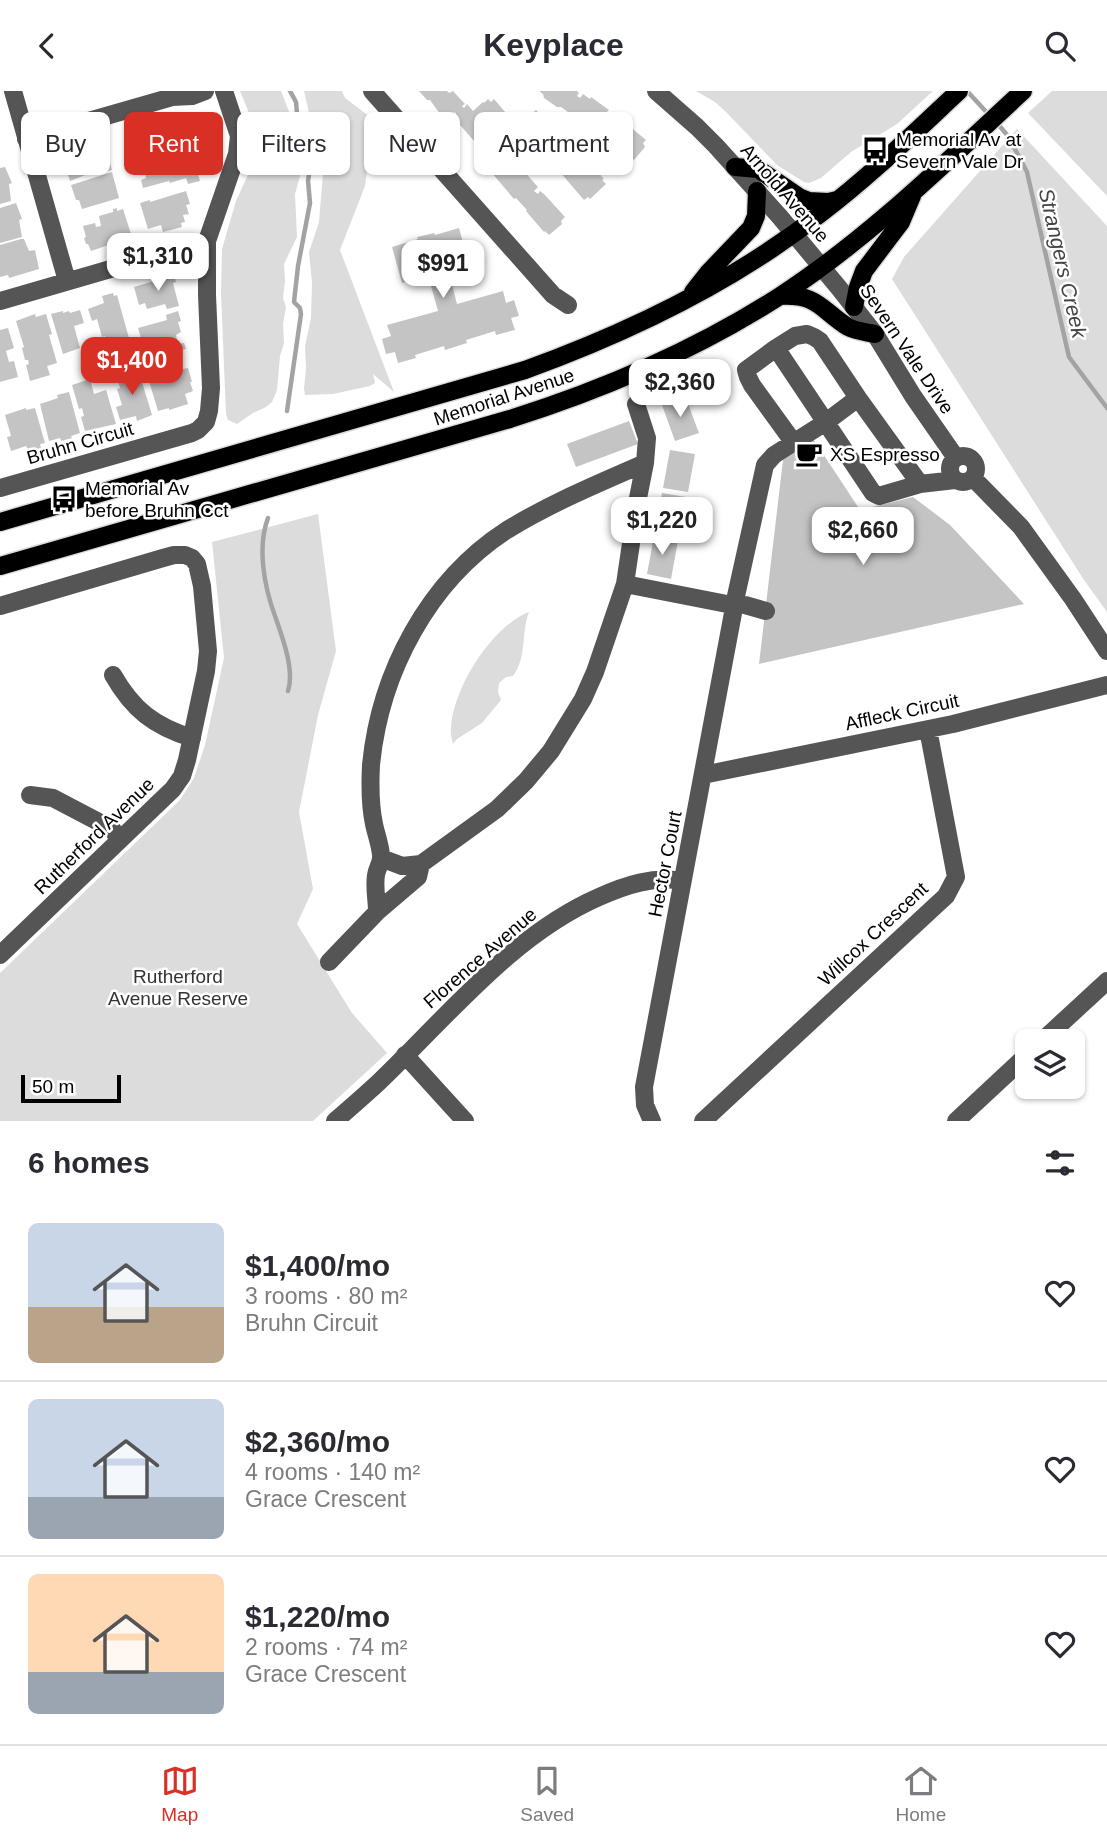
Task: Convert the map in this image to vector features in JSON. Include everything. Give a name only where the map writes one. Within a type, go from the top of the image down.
[{"type":"main road","name":"Memorial Avenue","points":[[0,566],[510,419],[577,397],[649,367],[709,337],[780,296],[854,243],[1023,91]]},
{"type":"main road","name":"Memorial Avenue","points":[[0,521],[525,370],[621,332],[686,300],[793,233],[839,199],[954,95]]},
{"type":"main road","points":[[735,167],[758,169],[809,201],[828,202],[839,199]]},
{"type":"main road","points":[[854,307],[860,278],[901,222],[915,190]]},
{"type":"main road","points":[[686,300],[751,227],[756,216],[757,191]]},
{"type":"main road","points":[[780,296],[793,295],[810,299],[850,329],[875,334]]},
{"type":"street","points":[[12,91],[21,122]]},
{"type":"street","points":[[110,115],[172,97],[192,96],[205,91]]},
{"type":"street","name":"Bruhn Circuit","points":[[0,488],[192,433],[203,426],[208,417],[211,388],[207,241],[240,142],[224,91]]},
{"type":"street","points":[[372,91],[553,295],[568,305]]},
{"type":"street","name":"Arnold Avenue","points":[[656,91],[697,127],[735,167],[821,266]]},
{"type":"street","points":[[37,175],[68,281]]},
{"type":"street","points":[[0,301],[207,241]]},
{"type":"street","name":"Severn Vale Drive","points":[[821,266],[875,334],[953,469],[964,456],[972,459],[977,471],[973,478],[1021,527],[1107,651]]},
{"type":"street","points":[[794,443],[748,377],[746,370],[776,348],[807,334],[820,341],[858,398],[923,483]]},
{"type":"street","points":[[776,348],[876,495],[923,483],[953,469]]},
{"type":"street","name":"Hector Court","points":[[652,1121],[645,1105],[645,1087],[735,605],[765,465],[858,398]]},
{"type":"street","points":[[382,858],[402,866],[421,864],[498,809],[551,751],[583,699],[625,585],[647,438],[636,404]]},
{"type":"street","points":[[377,912],[376,875],[382,858],[373,821],[371,767],[380,714],[393,672],[412,632],[439,594],[471,558],[506,531],[546,508],[645,463]]},
{"type":"street","points":[[605,480],[624,488],[637,503]]},
{"type":"street","name":"Rutherford Avenue","points":[[0,606],[174,555],[185,555],[192,558],[200,573],[208,651],[206,671],[182,776],[173,789],[0,955]]},
{"type":"street","points":[[625,585],[766,611]]},
{"type":"street","points":[[113,675],[125,694],[146,716],[159,726],[192,738]]},
{"type":"street","name":"Affleck Circuit","points":[[703,775],[928,729],[1107,685]]},
{"type":"street","name":"Willcox Crescent","points":[[703,1121],[946,896],[956,877],[928,729]]},
{"type":"street","points":[[30,795],[53,798],[112,829],[120,839]]},
{"type":"street","points":[[329,962],[377,912],[418,877],[421,864]]},
{"type":"street","name":"Florence Avenue","points":[[335,1121],[378,1083],[445,1015],[541,929],[581,905],[617,889],[652,880],[682,881]]},
{"type":"street","points":[[1055,1029],[1107,981]]},
{"type":"street","points":[[405,1055],[465,1121]]},
{"type":"street","points":[[956,1121],[1015,1066]]},
{"type":"green space","points":[[240,91],[281,91],[289,112],[249,112]]},
{"type":"green space","points":[[304,91],[342,91],[345,98],[364,112],[365,186],[340,250],[394,392],[373,374],[375,383],[370,386],[333,394],[305,395],[305,346],[311,318],[309,252],[319,222],[323,175],[350,175],[350,112],[309,112]]},
{"type":"green space","points":[[696,91],[933,91],[897,124],[851,152],[821,178],[809,183],[777,165],[726,112]]},
{"type":"green space","points":[[1052,91],[1107,91],[1107,196],[1028,113]]},
{"type":"green space","points":[[1017,129],[1107,226],[1107,612],[892,279],[904,257]]},
{"type":"green space","points":[[248,175],[300,175],[295,194],[297,237],[284,264],[284,343],[277,390],[272,402],[237,424],[228,420],[226,414],[221,294],[222,249],[236,201]]},
{"type":"green space","name":"Rutherford Avenue Reserve","points":[[318,514],[336,651],[318,715],[299,812],[313,889],[297,924],[352,1013],[387,1053],[313,1121],[0,1121],[0,973],[180,800],[194,778],[205,745],[224,658],[212,542]]},
{"type":"green space","points":[[529,612],[517,669],[513,676],[506,677],[499,683],[501,700],[482,723],[453,744],[453,712],[467,677],[501,630]]},
{"type":"building","points":[[419,91],[453,91],[465,104],[462,106],[464,108],[467,104],[473,111],[488,99],[491,102],[494,99],[505,112],[474,112],[474,141],[460,125],[460,112],[439,112],[430,100]]},
{"type":"building","points":[[539,91],[577,91],[580,98],[583,94],[590,99],[591,97],[609,110],[568,112],[544,98]]},
{"type":"building","points":[[633,129],[646,140],[643,143],[645,147],[634,160]]},
{"type":"building","points":[[5,167],[12,183],[9,184],[11,201],[0,204],[0,168]]},
{"type":"building","points":[[110,173],[119,198],[82,209],[71,185],[110,175]]},
{"type":"building","points":[[68,175],[86,175],[70,181]]},
{"type":"building","points":[[145,175],[198,175],[200,181],[188,184],[186,178],[143,188],[141,180],[146,178]]},
{"type":"building","points":[[494,175],[527,175],[538,187],[534,191],[545,195],[565,217],[561,221],[562,224],[549,235],[516,198],[514,199]]},
{"type":"building","points":[[563,175],[600,175],[604,179],[602,180],[606,184],[590,199],[588,197],[584,200]]},
{"type":"building","points":[[186,191],[190,204],[186,205],[189,214],[183,215],[185,222],[181,223],[182,227],[163,232],[161,225],[148,229],[140,203]]},
{"type":"building","points":[[16,203],[22,219],[19,220],[22,237],[0,243],[0,208]]},
{"type":"building","points":[[117,208],[117,211],[123,209],[132,237],[91,251],[84,238],[83,226],[95,223],[96,227],[101,226],[99,216]]},
{"type":"building","points":[[459,228],[469,263],[448,270],[457,304],[503,291],[506,303],[514,300],[519,316],[511,318],[515,330],[496,335],[495,331],[466,340],[467,343],[445,350],[444,346],[398,363],[395,352],[386,354],[382,339],[391,336],[387,325],[438,311],[428,275],[402,283],[392,247],[418,239],[417,237]]},
{"type":"building","points":[[24,239],[29,251],[35,250],[39,269],[9,278],[8,275],[0,277],[0,245]]},
{"type":"building","points":[[174,275],[176,282],[173,283],[179,306],[167,309],[165,304],[147,309],[145,303],[139,305],[134,287]]},
{"type":"building","points":[[113,293],[114,296],[117,295],[129,338],[120,341],[121,344],[108,347],[97,319],[92,321],[88,309],[104,303],[102,296]]},
{"type":"building","points":[[80,310],[84,323],[74,326],[80,348],[63,354],[51,314]]},
{"type":"building","points":[[178,311],[181,332],[176,335],[178,344],[184,343],[186,349],[181,350],[182,354],[172,356],[170,351],[147,358],[138,328],[167,320],[166,315]]},
{"type":"building","points":[[35,314],[36,317],[46,314],[57,363],[47,366],[50,375],[30,381],[26,365],[29,364],[28,360],[25,360],[16,321]]},
{"type":"building","points":[[8,328],[14,348],[6,351],[9,362],[14,361],[18,377],[0,382],[0,330]]},
{"type":"building","points":[[182,365],[183,369],[188,368],[192,382],[193,391],[185,394],[188,404],[158,411],[149,381],[160,378],[158,372]]},
{"type":"building","points":[[138,369],[152,415],[137,421],[136,416],[120,420],[116,407],[122,405],[116,375]]},
{"type":"building","points":[[90,379],[94,394],[106,390],[116,424],[85,431],[81,417],[84,416],[82,408],[79,409],[72,385]]},
{"type":"building","points":[[69,392],[80,433],[61,441],[60,438],[49,441],[40,404]]},
{"type":"building","points":[[685,396],[699,433],[675,441],[662,405]]},
{"type":"building","points":[[35,408],[45,443],[34,450],[28,450],[26,446],[11,451],[7,437],[11,436],[5,415]]},
{"type":"building","points":[[629,421],[638,444],[576,467],[567,444]]},
{"type":"building","points":[[814,440],[860,510],[913,497],[950,525],[1024,604],[759,664],[783,460]]},
{"type":"building","points":[[670,450],[695,454],[688,492],[663,488]]},
{"type":"building","points":[[662,493],[686,497],[680,536],[655,531]]},
{"type":"building","points":[[654,536],[678,541],[671,579],[647,574]]},
{"type":"waterway","points":[[287,411],[301,314],[300,308],[294,302],[310,203],[310,167],[303,128],[290,91]]},
{"type":"waterway","name":"Strangers Creek","points":[[967,91],[991,117]]},
{"type":"waterway","name":"Strangers Creek","points":[[997,123],[1008,136],[1027,172],[1069,357],[1107,408]]},
{"type":"waterway","points":[[268,518],[263,541],[263,567],[289,663],[288,691]]},
{"type":"place","name":"Memorial Av at Severn Vale Dr","points":[[875,150]]},
{"type":"place","name":"XS Espresso","points":[[809,454]]},
{"type":"place","name":"Memorial Av before Bruhn Cct","points":[[64,499]]}]
